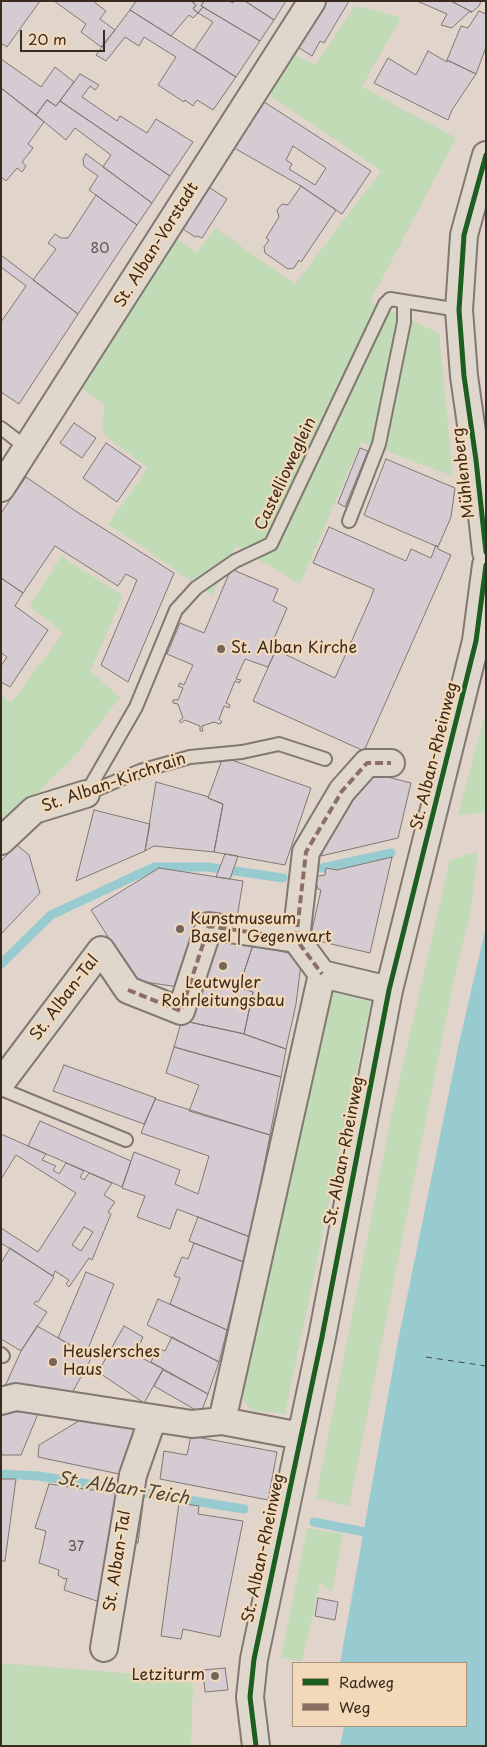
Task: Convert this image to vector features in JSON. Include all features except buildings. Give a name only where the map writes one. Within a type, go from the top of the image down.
[{"type":"street","name":"St. Alban-Vorstadt","points":[[1,488],[312,1]]},
{"type":"street","name":"Mühlenberg","points":[[486,155],[464,235],[459,310],[464,376],[486,552]]},
{"type":"street","name":"St. Alban-Rheinweg","points":[[256,1746],[250,1698],[254,1659],[322,1337],[389,990],[476,642],[486,565]]},
{"type":"street","points":[[389,990],[322,974],[296,939],[306,852],[342,791],[367,763],[391,763]]},
{"type":"street","name":"St. Alban-Kirchrain","points":[[1,841],[34,810],[86,794]]},
{"type":"street","name":"St. Alban-Tal","points":[[1,1083],[100,950],[128,990],[181,1011],[209,926],[296,939]]},
{"type":"street","points":[[222,1421],[322,974]]},
{"type":"street","points":[[1,1401],[16,1397],[192,1424],[222,1421],[301,1436]]},
{"type":"street","name":"St. Alban-Tal","points":[[104,1648],[133,1475],[153,1418]]},
{"type":"lane","name":"Castellioweglein","points":[[86,794],[136,707],[176,610],[196,588],[235,561],[271,544],[385,304],[390,299],[459,310]]},
{"type":"lane","points":[[349,521],[379,444],[404,322],[404,302]]},
{"type":"lane","points":[[1,428],[27,448]]},
{"type":"lane","name":"St. Alban-Kirchrain","points":[[86,794],[140,771],[190,757],[242,752],[280,744],[325,759]]},
{"type":"lane","points":[[1,1089],[126,1140]]},
{"type":"green space","points":[[355,6],[401,17],[362,87],[456,138],[370,302],[439,333],[453,476],[361,442],[300,584],[236,546],[212,595],[108,524],[148,468],[103,434],[104,404],[78,386],[170,233],[196,253],[215,228],[295,284],[381,171],[268,94],[291,53],[316,65]]},
{"type":"green space","points":[[61,556],[123,596],[90,671],[120,697],[74,757],[1,828],[1,694],[11,703],[63,633],[30,606]]},
{"type":"green space","points":[[486,711],[486,812],[458,815]]},
{"type":"green space","points":[[478,852],[470,913],[454,979],[349,1506],[316,1498],[393,1108],[450,860]]},
{"type":"green space","points":[[326,990],[371,1002],[285,1414],[251,1410],[242,1398]]},
{"type":"green space","points":[[307,1528],[343,1534],[332,1592],[320,1583],[302,1661],[281,1658]]},
{"type":"green space","points":[[1,1663],[149,1675],[193,1683],[191,1746],[1,1746]]},
{"type":"water","points":[[486,927],[486,1746],[340,1746],[344,1727],[467,1727],[467,1662],[340,1662],[396,1351],[459,1043]]},
{"type":"waterway","name":"St. Alban-Teich","points":[[322,868],[391,853]]},
{"type":"waterway","name":"St. Alban-Teich","points":[[1,964],[51,915],[154,867],[207,867],[283,878]]},
{"type":"waterway","name":"St. Alban-Teich","points":[[1,1474],[39,1476],[244,1509]]},
{"type":"waterway","name":"St. Alban-Teich","points":[[314,1522],[375,1534]]},
{"type":"ferry route","points":[[426,1357],[486,1366]]},
{"type":"marked path","points":[[296,939],[306,852],[342,791],[367,763],[391,763]]},
{"type":"marked path","points":[[128,990],[181,1011],[209,926],[296,939],[322,974]]},
{"type":"cycle path","points":[[486,155],[464,235],[459,310],[464,376],[486,552]]},
{"type":"cycle path","points":[[256,1746],[250,1697],[254,1659],[322,1337],[389,990],[476,641],[486,565]]},
{"type":"place","name":"St. Alban Kirche","points":[[221,649]]},
{"type":"place","name":"Kunstmuseum Basel | Gegenwart","points":[[180,929]]},
{"type":"place","name":"Leutwyler Rohrleitungsbau","points":[[223,966]]},
{"type":"place","name":"Heuslersches Haus","points":[[53,1362]]},
{"type":"place","name":"Letziturm","points":[[215,1676]]}]
